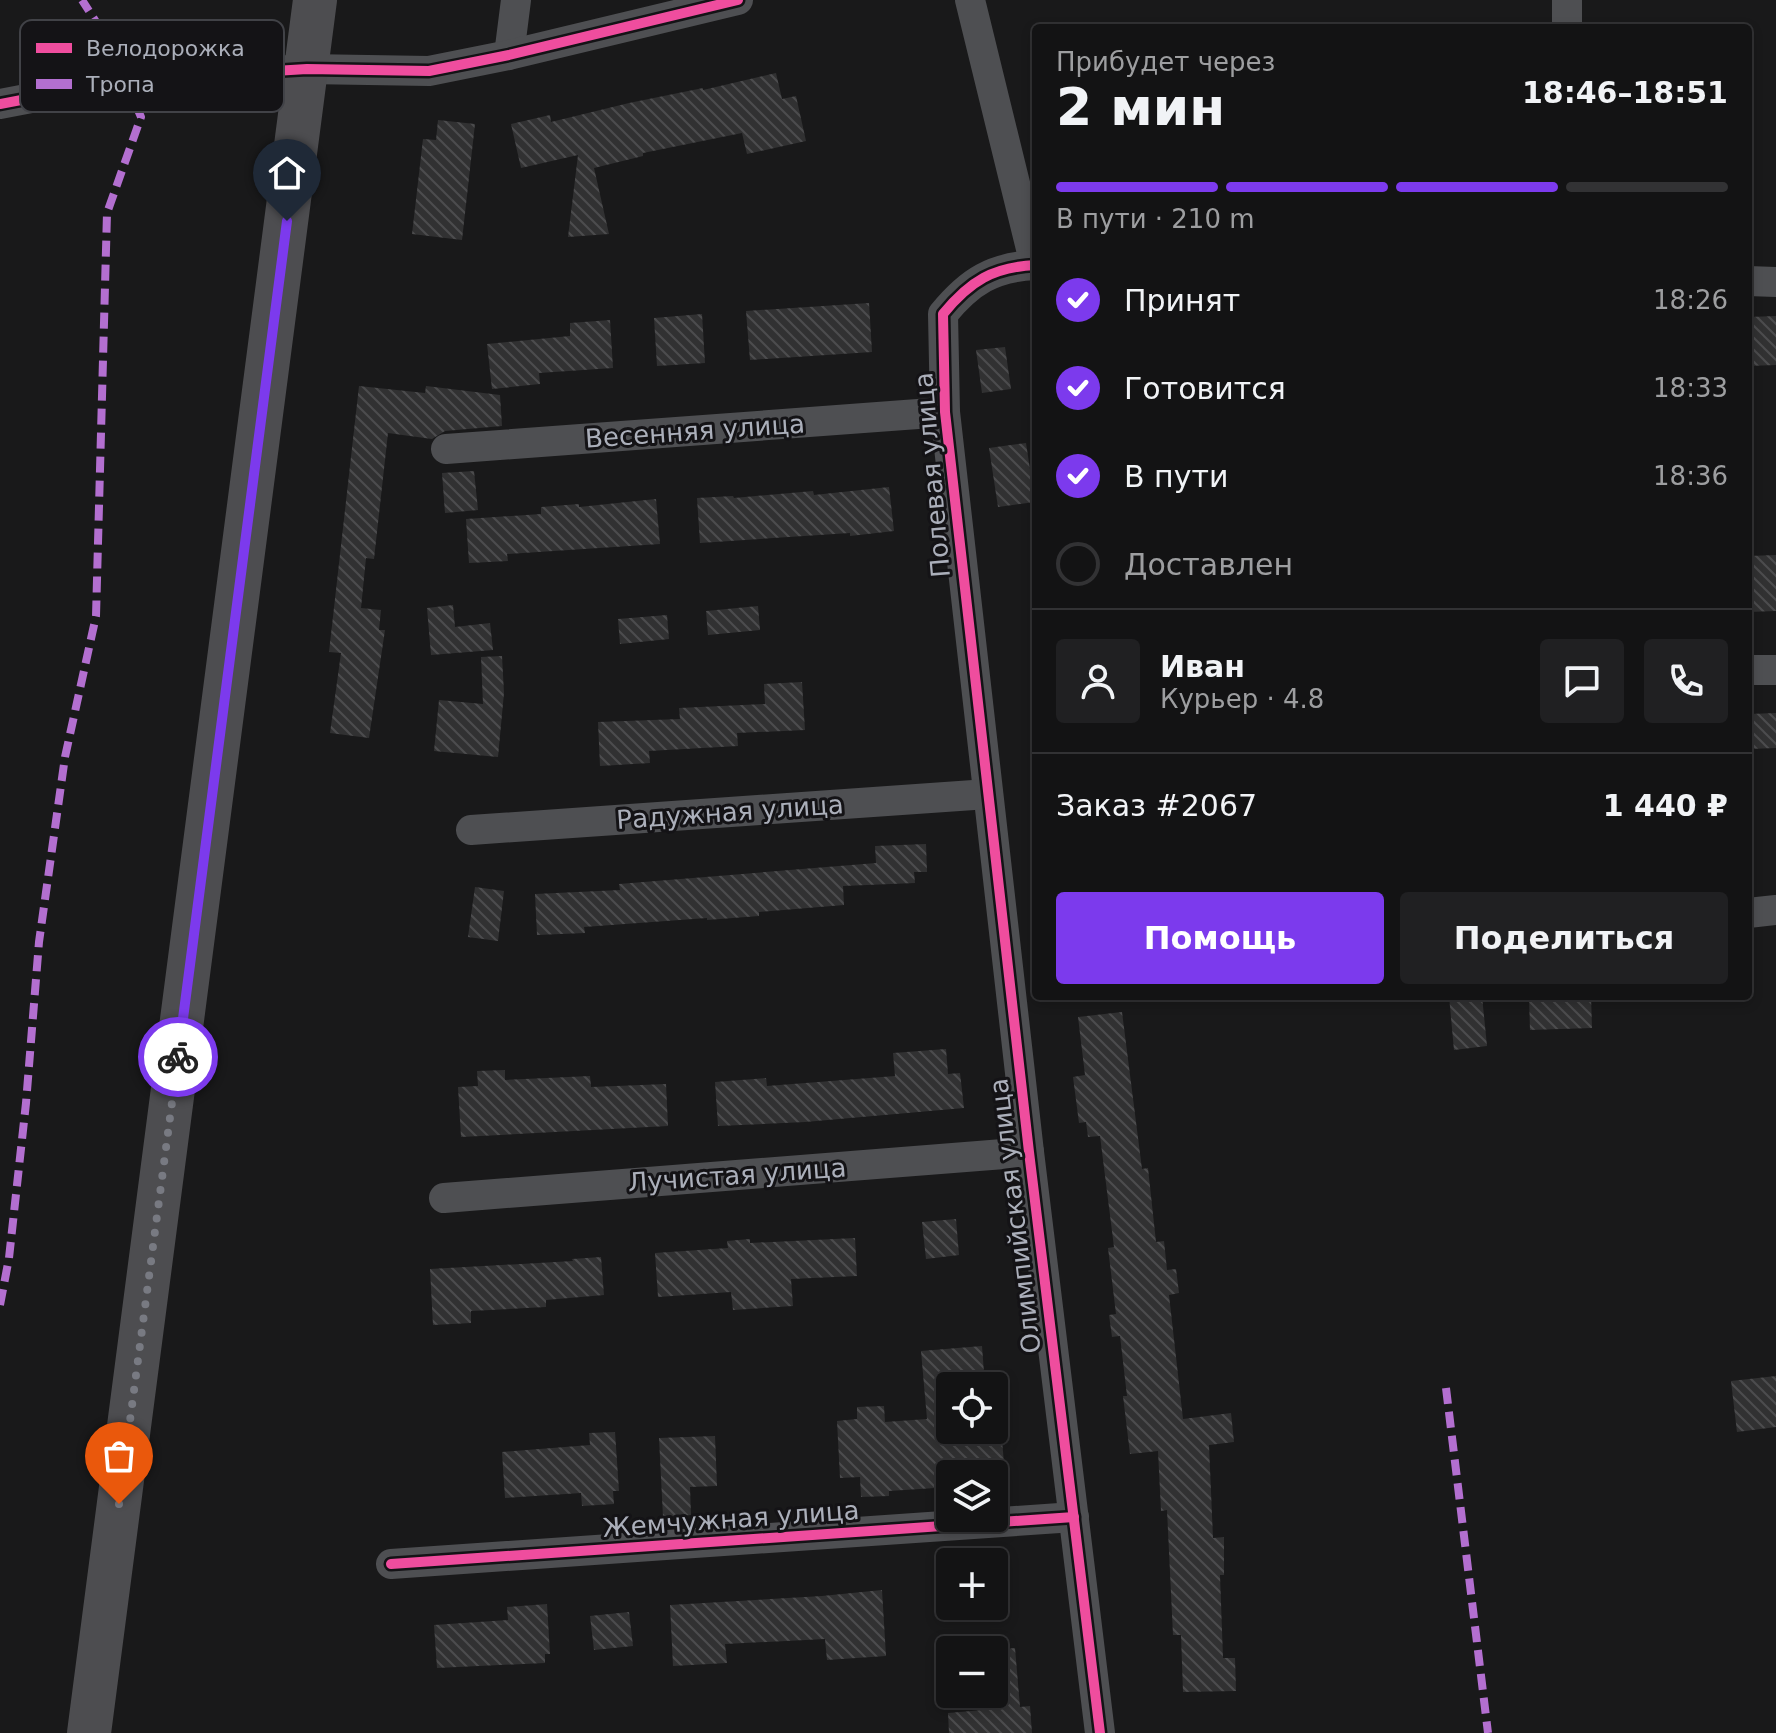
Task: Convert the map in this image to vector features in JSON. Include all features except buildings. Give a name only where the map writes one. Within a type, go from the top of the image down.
[{"type":"main road","points":[[89,1733],[315,0]]},
{"type":"street","points":[[509,55],[516,0]]},
{"type":"street","points":[[284,70],[429,71],[738,0]]},
{"type":"street","points":[[970,0],[1032,249]]},
{"type":"street","points":[[1567,0],[1567,24]]},
{"type":"street","points":[[0,104],[20,100]]},
{"type":"street","name":"Полевая улица","points":[[976,693],[945,412],[943,314],[962,291],[988,275],[1010,267],[1032,265]]},
{"type":"street","points":[[1752,281],[1776,282]]},
{"type":"street","name":"Весенняя улица","points":[[446,449],[945,412]]},
{"type":"street","points":[[1752,670],[1776,670]]},
{"type":"street","name":"Олимпийская улица","points":[[976,693],[1100,1733]]},
{"type":"street","name":"Радужная улица","points":[[471,830],[988,794]]},
{"type":"street","points":[[1752,913],[1776,910]]},
{"type":"street","name":"Лучистая улица","points":[[444,1198],[1029,1152]]},
{"type":"street","name":"Жемчужная улица","points":[[391,1564],[1074,1517]]},
{"type":"marked path","points":[[82,0],[95,20]]},
{"type":"marked path","points":[[0,1305],[9,1258],[26,1103],[39,942],[65,757],[96,616],[107,213],[141,117],[139,112]]},
{"type":"marked path","points":[[1446,1388],[1488,1733]]},
{"type":"cycle path","points":[[284,70],[429,71],[738,0]]},
{"type":"cycle path","points":[[0,104],[20,100]]},
{"type":"cycle path","points":[[1032,265],[1007,269],[984,278],[963,293],[943,314],[945,412],[1029,1152],[1100,1733]]},
{"type":"cycle path","points":[[391,1564],[1074,1517]]},
{"type":"way so far","points":[[119,1504],[178,1057]]},
{"type":"route","points":[[178,1057],[287,221]]}]
